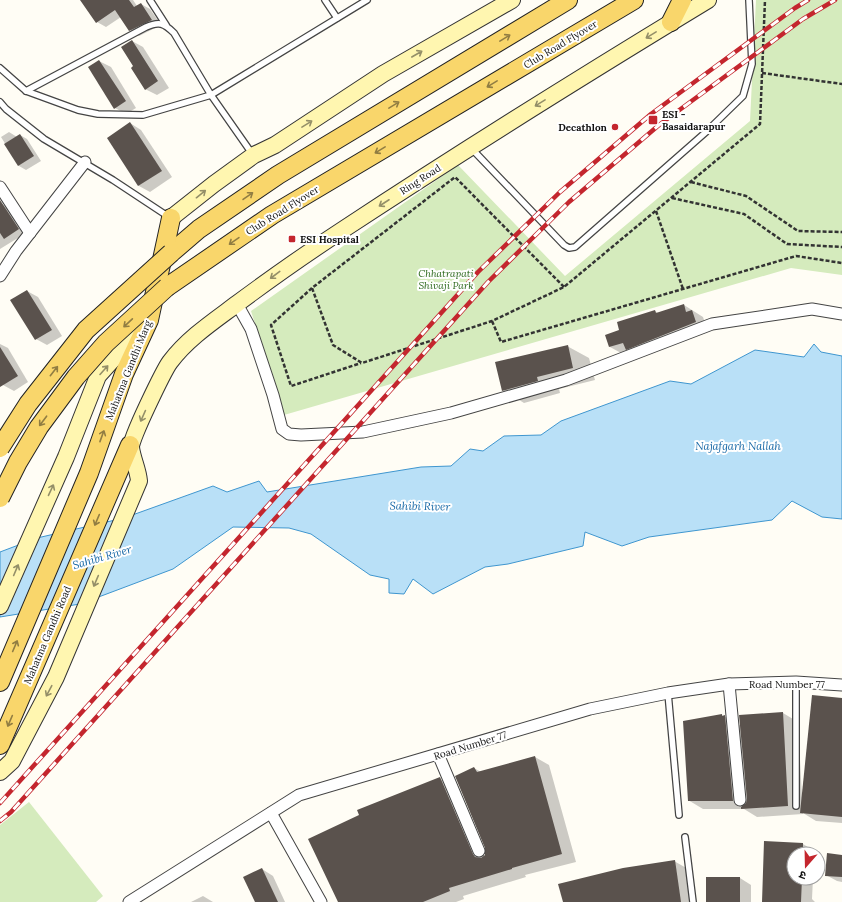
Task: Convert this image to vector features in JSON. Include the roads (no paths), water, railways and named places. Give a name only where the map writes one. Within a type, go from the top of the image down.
[{"type":"main road","points":[[171,218],[254,155],[275,145],[383,74],[512,0]]},
{"type":"main road","points":[[0,448],[28,404],[86,330],[199,229],[278,175],[568,0]]},
{"type":"main road","name":"Club Road Flyover","points":[[0,498],[18,462],[39,427],[76,377],[106,343],[167,287],[272,215],[634,0]]},
{"type":"main road","points":[[672,22],[682,0]]},
{"type":"main road","name":"Ring Road","points":[[130,445],[156,387],[170,363],[189,342],[215,320],[289,265],[470,147],[708,0]]},
{"type":"main road","name":"Mahatma Gandhi Marg","points":[[0,682],[89,473],[124,374],[149,320],[171,218]]},
{"type":"main road","points":[[0,606],[66,457],[98,376],[149,320]]},
{"type":"main road","points":[[0,772],[12,761],[56,677],[139,481],[130,445]]},
{"type":"main road","name":"Mahatma Gandhi Road","points":[[0,745],[130,445]]},
{"type":"street","points":[[0,276],[30,233],[84,162]]},
{"type":"street","points":[[0,187],[30,233]]},
{"type":"street","points":[[237,304],[251,329],[282,429],[289,434],[301,435],[362,432],[451,413],[566,380],[712,324],[812,309],[842,314]]},
{"type":"street","name":"Road Number 77","points":[[129,902],[299,796],[590,709],[668,693],[729,684],[796,682],[842,685]]},
{"type":"street","points":[[729,684],[740,800]]},
{"type":"street","points":[[438,754],[479,851]]},
{"type":"street","points":[[271,813],[321,902]]},
{"type":"lane","points":[[150,0],[166,25],[174,33],[211,95],[254,155]]},
{"type":"lane","points":[[325,0],[337,18]]},
{"type":"lane","points":[[0,68],[26,92],[78,110],[98,114],[143,115],[211,95],[367,0]]},
{"type":"lane","points":[[470,147],[564,245],[569,248],[574,247],[706,132],[744,96],[752,64],[749,0]]},
{"type":"lane","points":[[26,92],[154,23],[166,25]]},
{"type":"lane","points":[[0,102],[44,139],[114,180],[171,218]]},
{"type":"lane","points":[[796,682],[796,806]]},
{"type":"lane","points":[[668,693],[679,815]]},
{"type":"lane","points":[[685,837],[693,902]]},
{"type":"water","name":"Najafgarh Nallah","points":[[814,344],[821,352],[842,356],[842,519],[822,517],[792,501],[772,520],[649,537],[622,546],[585,532],[583,546],[508,564],[485,567],[433,594],[413,579],[404,594],[389,593],[389,579],[370,575],[311,534],[289,528],[233,527],[173,569],[80,604],[0,617],[0,552],[37,538],[124,518],[213,486],[227,492],[259,481],[267,492],[421,467],[451,466],[470,449],[483,451],[504,436],[541,435],[561,421],[670,381],[691,384],[755,350],[804,357]]},
{"type":"railway","points":[[0,803],[478,272],[560,192],[651,114],[808,0]]},
{"type":"railway","points":[[0,821],[11,812],[488,282],[569,202],[659,125],[803,19],[835,0]]},
{"type":"place","name":"ESI - Basaidarapur","points":[[653,120]]},
{"type":"place","name":"Decathlon","points":[[615,127]]},
{"type":"place","name":"ESI Hospital","points":[[292,239]]},
{"type":"park label","name":"Chhatrapati Shivaji Park","points":[[446,278]]},
{"type":"water label","name":"Sahibi River","points":[[420,506]]},
{"type":"water label","name":"Sahibi River","points":[[102,557]]}]
